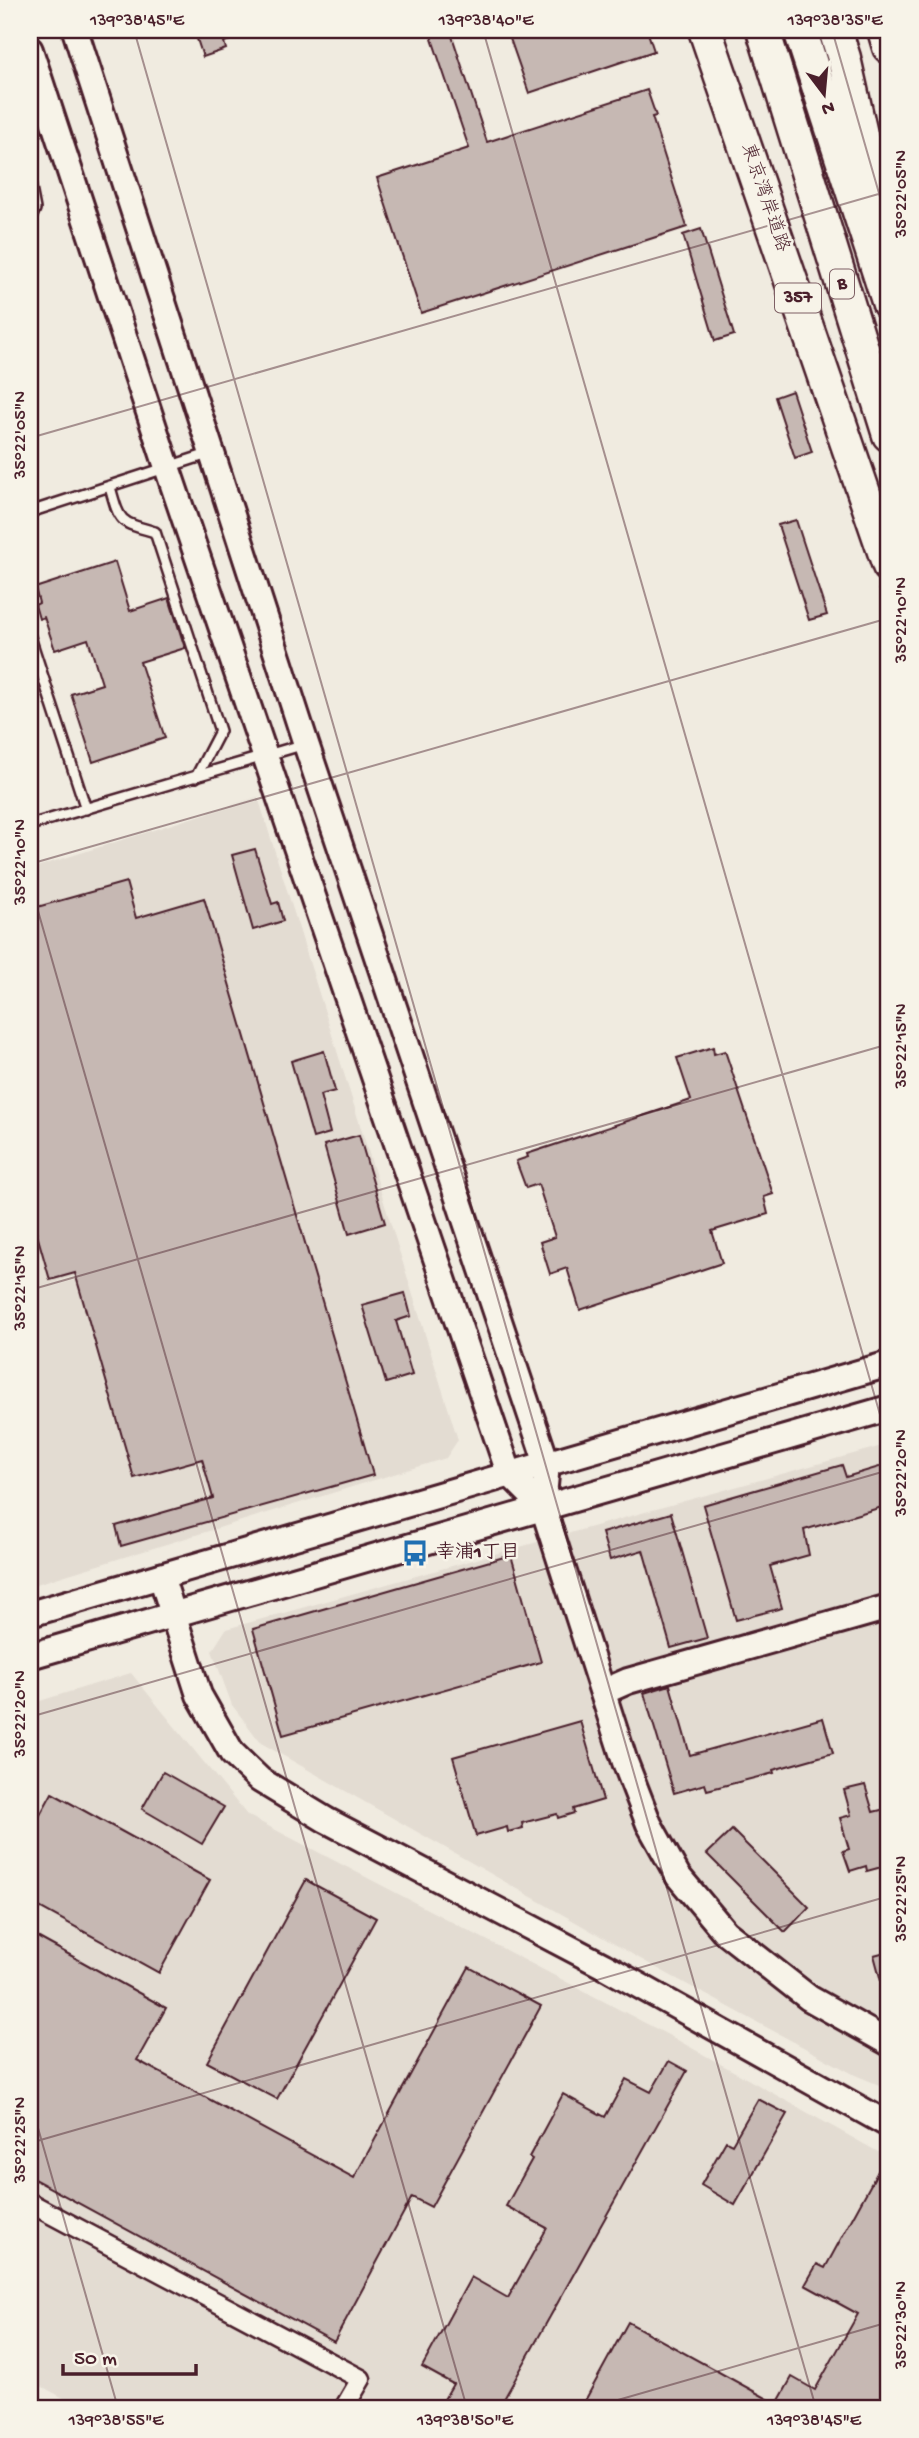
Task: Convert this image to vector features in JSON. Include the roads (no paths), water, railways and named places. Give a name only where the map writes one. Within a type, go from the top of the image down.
[{"type":"highway","name":"東京湾岸道路","points":[[705,30],[889,566]]},
{"type":"highway","name":"B","points":[[742,30],[796,134],[889,435]]},
{"type":"highway","points":[[763,30],[796,134]]},
{"type":"highway","points":[[800,30],[889,304]]},
{"type":"highway","points":[[835,30],[844,58],[889,259]]},
{"type":"highway","points":[[884,30],[889,47]]},
{"type":"street","points":[[75,30],[306,744],[547,1464],[543,1507],[625,1762],[649,1824],[678,1876],[726,1932],[809,1998],[889,2043]]},
{"type":"street","points":[[30,50],[167,467],[509,1473],[543,1507]]},
{"type":"street","points":[[30,1614],[889,1364]]},
{"type":"street","points":[[30,1656],[889,1408]]},
{"type":"street","points":[[161,1576],[199,1695],[232,1753],[260,1780],[326,1820],[604,1966],[889,2125]]},
{"type":"street","points":[[603,1692],[628,1681],[889,1606]]},
{"type":"street","points":[[30,2203],[361,2379],[344,2408]]},
{"type":"lane","points":[[30,183],[36,209],[30,220]]},
{"type":"lane","points":[[30,512],[212,452]]},
{"type":"lane","points":[[110,487],[118,515],[127,524],[155,532],[220,731],[195,777]]},
{"type":"lane","points":[[30,637],[86,809]]},
{"type":"lane","points":[[30,825],[306,744]]},
{"type":"place","name":"幸浦1丁目","points":[[415,1553]]}]
